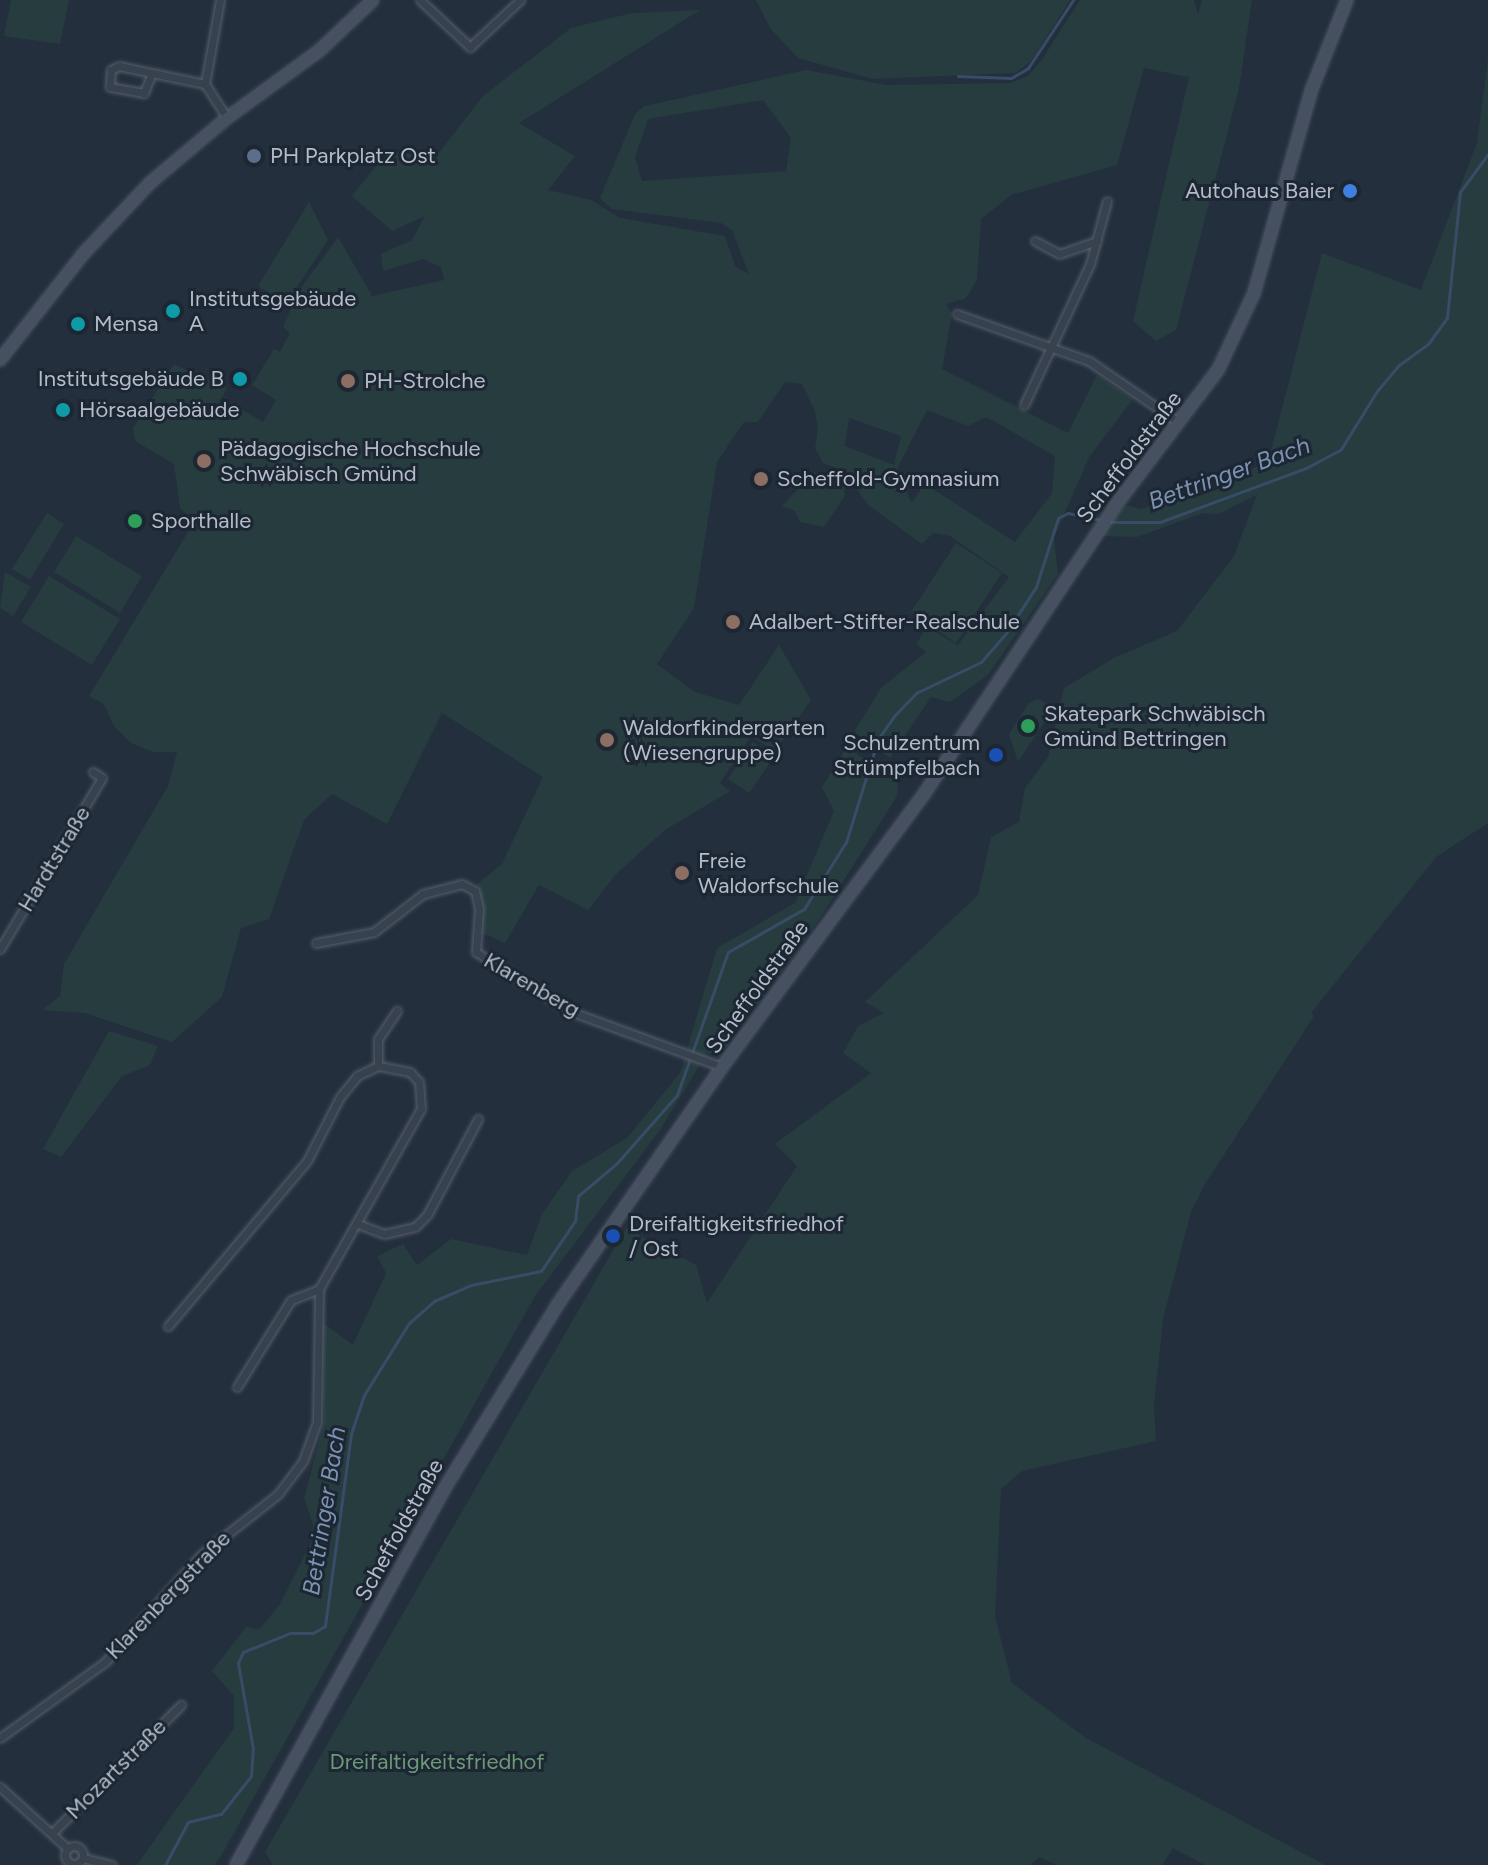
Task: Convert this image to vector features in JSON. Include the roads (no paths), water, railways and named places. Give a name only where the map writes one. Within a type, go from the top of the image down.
[{"type":"main road","points":[[0,360],[113,220],[227,118],[319,51],[373,0]]},
{"type":"main road","name":"Scheffoldstraße","points":[[236,1865],[443,1491],[519,1365],[717,1065],[924,794],[1098,530],[1238,334],[1311,91],[1347,0]]},
{"type":"street","points":[[220,0],[205,84],[227,118]]},
{"type":"street","points":[[420,0],[470,47],[520,0]]},
{"type":"street","points":[[152,73],[144,93],[110,87],[116,66],[152,73],[205,84]]},
{"type":"street","points":[[1024,405],[1097,241],[1107,201]]},
{"type":"street","points":[[1035,241],[1059,254],[1097,241]]},
{"type":"street","points":[[957,314],[1052,347],[1113,375],[1178,422]]},
{"type":"street","name":"Hardtstraße","points":[[0,949],[102,778],[93,772]]},
{"type":"street","name":"Klarenberg","points":[[316,943],[374,932],[423,894],[462,884],[475,891],[479,909],[476,952],[572,1012],[717,1065]]},
{"type":"street","points":[[378,1066],[378,1039],[397,1011]]},
{"type":"street","points":[[168,1326],[307,1161],[340,1097],[357,1076],[378,1066],[410,1072],[419,1082],[421,1109],[358,1224],[319,1289],[291,1300],[237,1387]]},
{"type":"street","points":[[358,1224],[384,1234],[415,1227],[427,1215],[478,1119]]},
{"type":"street","name":"Klarenbergstraße","points":[[0,1738],[105,1662],[202,1554],[292,1479],[317,1422],[319,1289]]},
{"type":"street","name":"Mozartstraße","points":[[52,1833],[181,1705]]},
{"type":"street","name":"Mozartstraße","points":[[0,1787],[67,1848],[79,1847],[83,1858]]},
{"type":"street","points":[[67,1848],[62,1863],[75,1865],[83,1858],[112,1865]]},
{"type":"waterway","points":[[958,76],[1011,78],[1028,68],[1073,0]]},
{"type":"waterway","name":"Bettringer Bach","points":[[1109,522],[1160,522],[1306,468],[1341,449],[1377,391],[1399,365],[1428,344],[1447,318],[1460,192],[1488,154]]},
{"type":"waterway","name":"Bettringer Bach","points":[[165,1865],[188,1822],[221,1814],[251,1776],[253,1749],[238,1663],[243,1652],[290,1633],[313,1633],[325,1626],[351,1434],[364,1395],[409,1323],[434,1301],[471,1285],[541,1271],[575,1221],[578,1196],[617,1163],[677,1095],[728,952],[804,909],[846,842],[878,739],[894,716],[916,693],[981,662],[1006,633],[1036,587],[1058,518],[1068,513],[1102,520]]},
{"type":"place","name":"PH Parkplatz Ost","points":[[254,156]]},
{"type":"place","name":"Autohaus Baier","points":[[1350,191]]},
{"type":"place","name":"Institutsgebäude A","points":[[173,311]]},
{"type":"place","name":"Mensa","points":[[78,324]]},
{"type":"place","name":"Institutsgebäude B","points":[[240,379]]},
{"type":"place","name":"PH-Strolche","points":[[348,381]]},
{"type":"place","name":"Hörsaalgebäude","points":[[63,410]]},
{"type":"place","name":"Pädagogische Hochschule Schwäbisch Gmünd","points":[[204,461]]},
{"type":"place","name":"Scheffold-Gymnasium","points":[[761,479]]},
{"type":"place","name":"Sporthalle","points":[[135,521]]},
{"type":"place","name":"Adalbert-Stifter-Realschule","points":[[733,622]]},
{"type":"place","name":"Skatepark Schwäbisch Gmünd Bettringen","points":[[1028,726]]},
{"type":"place","name":"Waldorfkindergarten (Wiesengruppe)","points":[[607,740]]},
{"type":"place","name":"Schulzentrum Strümpfelbach","points":[[996,755]]},
{"type":"place","name":"Freie Waldorfschule","points":[[682,873]]},
{"type":"place","name":"Dreifaltigkeitsfriedhof / Ost","points":[[613,1236]]},
{"type":"park label","name":"Dreifaltigkeitsfriedhof","points":[[437,1762]]}]
